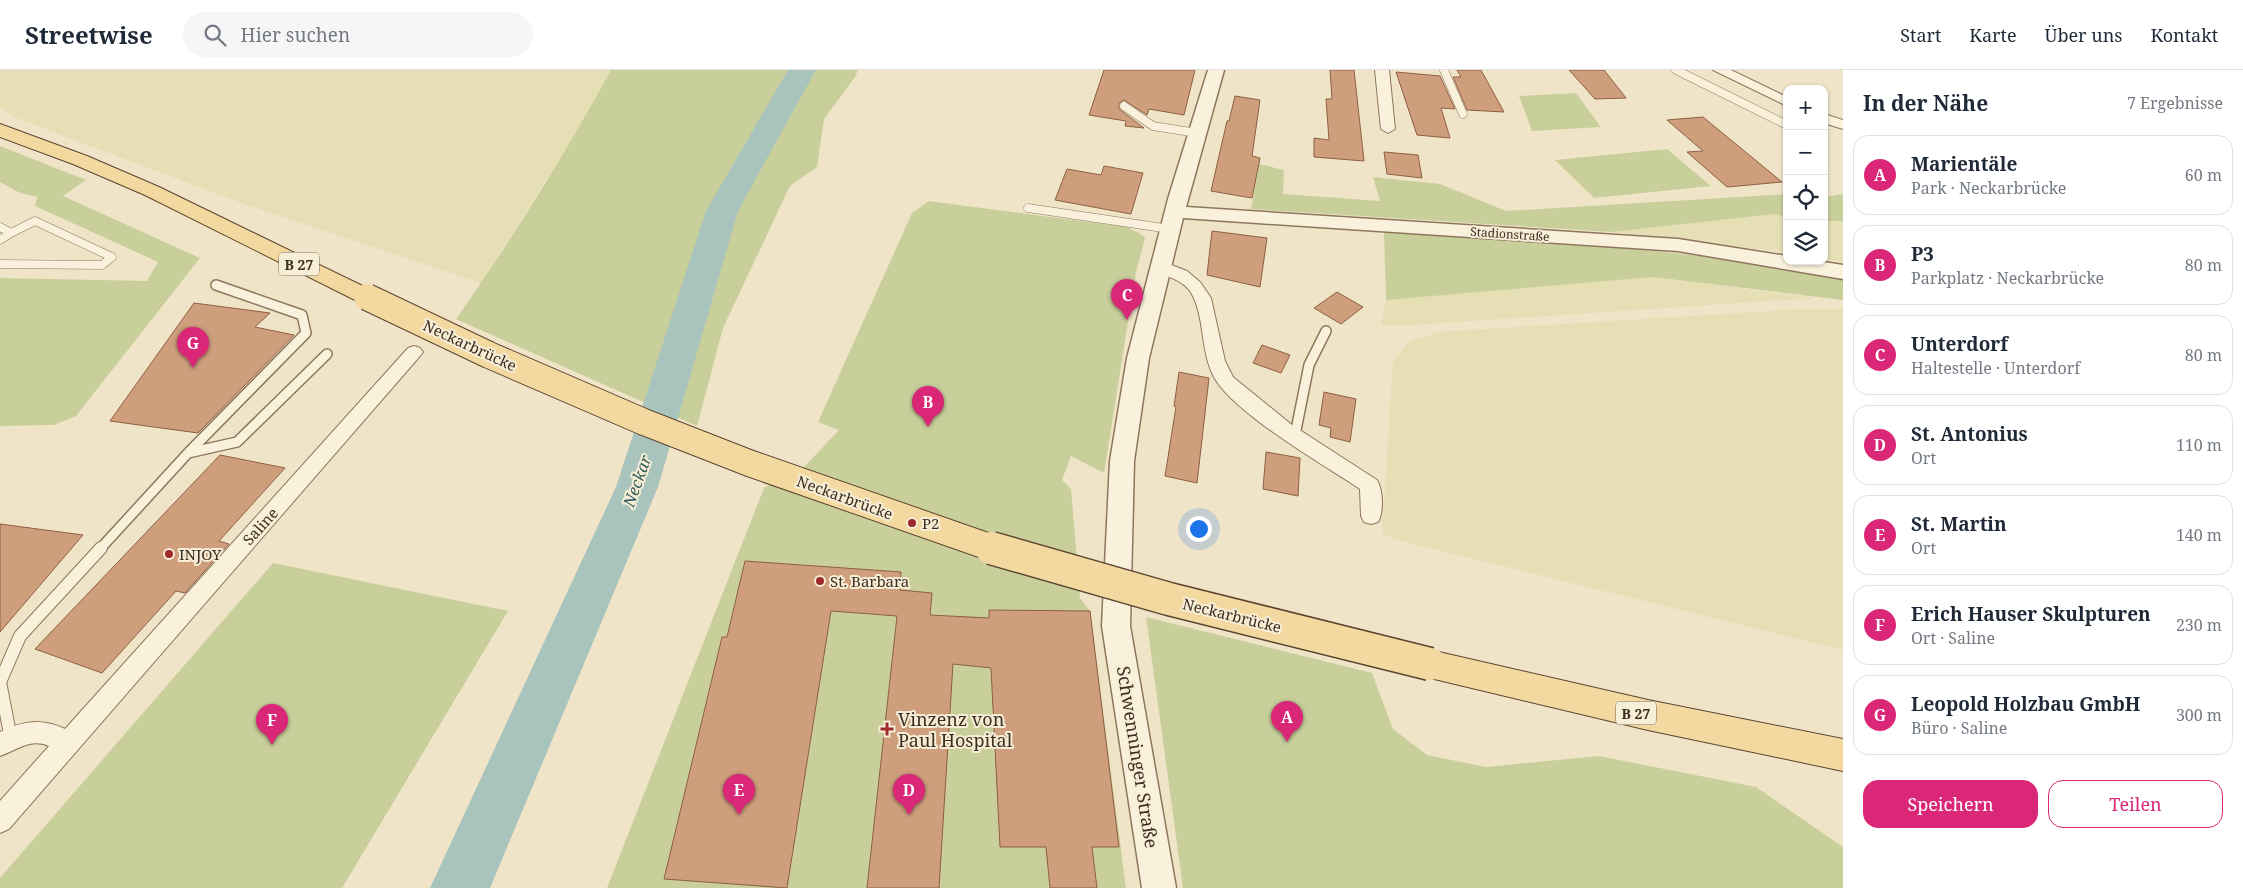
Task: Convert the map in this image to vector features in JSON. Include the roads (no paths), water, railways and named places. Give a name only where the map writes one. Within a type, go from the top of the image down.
[{"type":"main road","name":"Neckarbrücke","points":[[3,128],[152,191],[489,355],[644,422],[749,463],[981,545],[1169,599],[1430,664],[1648,716],[1843,755]]},
{"type":"street","name":"Schwenninger Straße","points":[[1159,888],[1116,626],[1122,461],[1138,358],[1172,220],[1216,70]]},
{"type":"street","points":[[1382,70],[1388,129]]},
{"type":"street","points":[[1720,70],[1783,100]]},
{"type":"street","points":[[1828,119],[1843,125]]},
{"type":"street","name":"Stadionstraße","points":[[1172,220],[1678,245],[1843,272]]},
{"type":"street","points":[[1161,266],[1176,270],[1189,279],[1196,288],[1207,309],[1216,362],[1224,378],[1254,407],[1370,485],[1371,516]]},
{"type":"street","name":"Saline","points":[[0,820],[414,352]]},
{"type":"street","points":[[5,742],[35,730],[56,735],[66,744]]},
{"type":"lane","points":[[1444,70],[1463,114]]},
{"type":"lane","points":[[1676,70],[1783,123]]},
{"type":"lane","points":[[1124,106],[1153,126],[1197,134]]},
{"type":"lane","points":[[1028,208],[1172,220]]},
{"type":"lane","points":[[0,240],[35,221],[112,257],[102,265],[0,264]]},
{"type":"lane","points":[[0,227],[11,233]]},
{"type":"lane","points":[[5,742],[0,682],[20,636],[188,453],[306,333],[302,315],[216,285]]},
{"type":"lane","points":[[1295,435],[1309,365],[1326,331]]},
{"type":"lane","points":[[188,453],[237,442],[327,354]]},
{"type":"waterway","name":"Neckar","points":[[459,888],[467,876],[637,487],[722,211],[802,70]]},
{"type":"place","name":"Unterdorf","points":[[1127,320]]},
{"type":"place","name":"Leopold Holzbau GmbH","points":[[193,368]]},
{"type":"place","name":"P3","points":[[928,427]]},
{"type":"place","name":"P2","points":[[912,523]]},
{"type":"place","name":"INJOY","points":[[169,554]]},
{"type":"place","name":"St. Barbara","points":[[820,581]]},
{"type":"place","name":"Vinzenz von Paul Hospital","points":[[887,729]]},
{"type":"place","name":"Marientäle","points":[[1287,742]]},
{"type":"place","name":"Erich Hauser Skulpturen","points":[[272,745]]},
{"type":"place","name":"St. Martin","points":[[739,815]]},
{"type":"place","name":"St. Antonius","points":[[909,815]]}]
